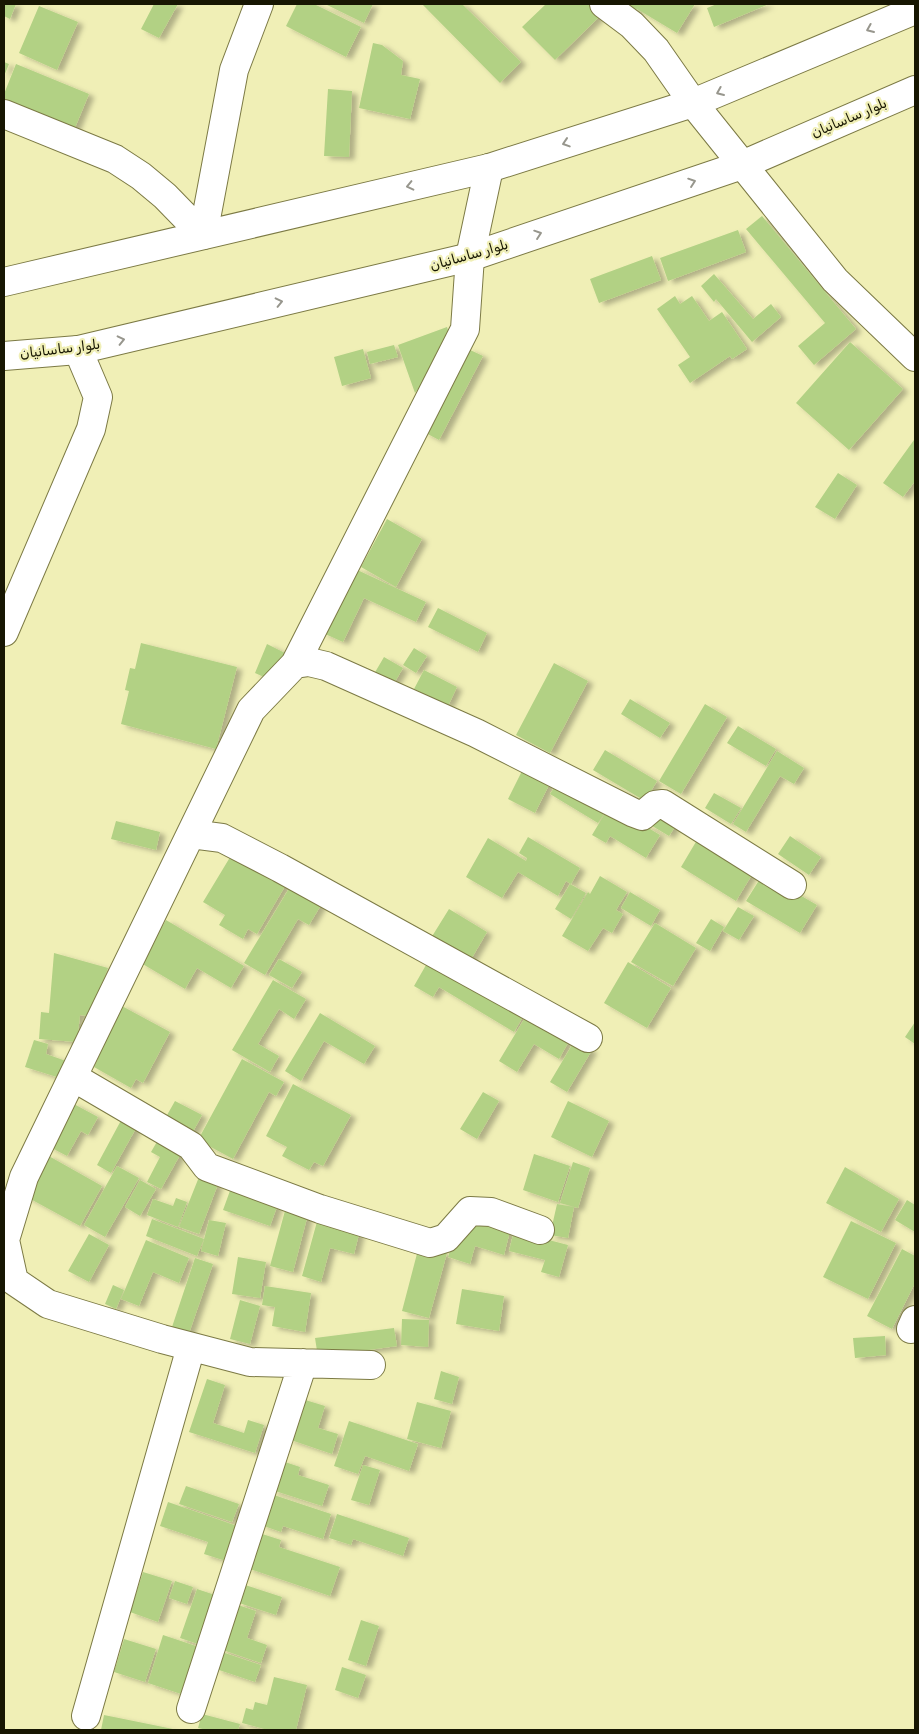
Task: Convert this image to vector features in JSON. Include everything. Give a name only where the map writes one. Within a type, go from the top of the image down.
[{"type":"main road","points":[[203,235],[234,70],[259,4]]},
{"type":"main road","points":[[604,4],[632,25],[656,50],[693,103],[835,280],[915,357]]},
{"type":"main road","points":[[4,282],[489,168],[693,103],[915,10]]},
{"type":"main road","name":"بلوار ساسانیان","points":[[4,356],[78,350],[470,257],[742,165],[915,90]]},
{"type":"main road","points":[[4,114],[115,159],[141,176],[165,196],[203,235]]},
{"type":"main road","points":[[372,1365],[250,1362],[191,1347],[48,1304],[14,1280],[5,1240],[24,1177],[251,710],[295,664],[465,329],[470,257],[489,168]]},
{"type":"main road","points":[[4,632],[91,429],[98,397],[78,350]]},
{"type":"main road","points":[[295,664],[309,662],[326,666],[476,733],[634,813],[642,816],[655,805],[663,804],[792,884]]},
{"type":"main road","points":[[191,834],[222,838],[588,1038]]},
{"type":"main road","points":[[72,1077],[191,1146],[207,1168],[320,1209],[430,1243],[446,1238],[470,1211],[491,1212],[540,1230]]},
{"type":"main road","points":[[86,1716],[191,1347]]},
{"type":"main road","points":[[191,1708],[303,1363]]},
{"type":"building","points":[[4,4],[16,4],[10,19],[4,16]]},
{"type":"building","points":[[154,4],[178,4],[159,38],[141,29]]},
{"type":"building","points":[[297,4],[314,4],[361,27],[346,57],[286,26]]},
{"type":"building","points":[[325,4],[373,4],[364,23]]},
{"type":"building","points":[[422,4],[462,4],[521,62],[500,83]]},
{"type":"building","points":[[546,4],[589,4],[601,15],[555,60],[522,27]]},
{"type":"building","points":[[625,4],[695,4],[677,33],[637,9],[633,16]]},
{"type":"building","points":[[717,4],[769,4],[714,27],[707,8]]},
{"type":"building","points":[[39,6],[78,22],[57,70],[19,53]]},
{"type":"building","points":[[373,43],[382,45],[403,61],[401,75],[420,79],[410,119],[359,108]]},
{"type":"building","points":[[4,62],[9,64],[4,76]]},
{"type":"building","points":[[16,64],[89,94],[74,130],[4,101],[4,94]]},
{"type":"building","points":[[328,89],[352,91],[349,157],[324,156]]},
{"type":"building","points":[[762,216],[856,329],[814,365],[798,346],[825,323],[746,229]]},
{"type":"building","points":[[738,230],[746,252],[668,281],[660,258]]},
{"type":"building","points":[[652,256],[661,280],[599,303],[590,279]]},
{"type":"building","points":[[714,274],[753,319],[771,304],[781,317],[752,342],[716,299],[714,302],[701,286]]},
{"type":"building","points":[[675,296],[680,304],[692,296],[709,321],[722,312],[747,349],[732,359],[730,356],[690,383],[678,365],[690,357],[657,309]]},
{"type":"building","points":[[447,327],[452,343],[415,393],[398,345]]},
{"type":"building","points":[[850,342],[903,389],[849,450],[796,403]]},
{"type":"building","points":[[394,345],[398,357],[370,364],[367,352]]},
{"type":"building","points":[[363,349],[371,378],[342,386],[334,357]]},
{"type":"building","points":[[468,349],[483,356],[439,440],[424,432]]},
{"type":"building","points":[[914,440],[915,481],[903,497],[883,483]]},
{"type":"building","points":[[838,473],[857,485],[835,519],[815,507]]},
{"type":"building","points":[[387,519],[422,539],[396,587],[361,567]]},
{"type":"building","points":[[353,568],[426,602],[416,622],[364,598],[343,642],[323,633]]},
{"type":"building","points":[[438,608],[487,633],[478,652],[428,627]]},
{"type":"building","points":[[141,643],[237,667],[216,749],[121,724],[129,691],[125,690],[130,668],[135,669]]},
{"type":"building","points":[[267,644],[285,653],[273,681],[255,673]]},
{"type":"building","points":[[414,648],[427,656],[416,673],[403,665]]},
{"type":"building","points":[[384,657],[403,668],[393,685],[374,674]]},
{"type":"building","points":[[554,663],[588,681],[550,753],[516,735]]},
{"type":"building","points":[[424,670],[457,687],[448,706],[414,689]]},
{"type":"building","points":[[630,699],[670,723],[660,738],[621,714]]},
{"type":"building","points":[[705,704],[727,717],[681,794],[659,781]]},
{"type":"building","points":[[738,726],[776,749],[766,766],[727,743]]},
{"type":"building","points":[[605,750],[657,781],[645,801],[593,770]]},
{"type":"building","points":[[777,751],[804,768],[794,784],[780,776],[746,832],[733,824]]},
{"type":"building","points":[[526,763],[553,777],[535,813],[508,799]]},
{"type":"building","points":[[561,777],[609,806],[598,823],[550,794]]},
{"type":"building","points":[[714,793],[741,808],[731,824],[705,808]]},
{"type":"building","points":[[610,805],[660,835],[646,858],[610,836],[606,843],[592,835]]},
{"type":"building","points":[[659,807],[680,819],[669,836],[649,824]]},
{"type":"building","points":[[116,821],[160,832],[156,850],[111,839]]},
{"type":"building","points":[[700,835],[756,868],[736,901],[681,867]]},
{"type":"building","points":[[790,836],[821,857],[809,875],[778,854]]},
{"type":"building","points":[[528,837],[580,868],[571,884],[566,881],[558,896],[518,872],[502,898],[466,877],[488,838],[526,861],[527,858],[519,853]]},
{"type":"building","points":[[235,849],[288,881],[257,934],[248,929],[243,939],[219,925],[225,915],[203,902]]},
{"type":"building","points":[[763,874],[817,905],[800,933],[746,901]]},
{"type":"building","points":[[600,876],[627,892],[616,910],[623,914],[612,933],[603,928],[588,951],[562,936],[588,892],[590,894]]},
{"type":"building","points":[[293,882],[324,900],[309,925],[298,919],[265,975],[244,963]]},
{"type":"building","points":[[570,884],[586,893],[571,919],[555,909]]},
{"type":"building","points":[[630,892],[660,910],[651,926],[621,908]]},
{"type":"building","points":[[738,907],[754,916],[739,940],[723,931]]},
{"type":"building","points":[[449,909],[487,932],[470,961],[431,938]]},
{"type":"building","points":[[711,919],[724,927],[710,951],[696,943]]},
{"type":"building","points":[[166,920],[244,966],[231,988],[197,968],[185,989],[141,963]]},
{"type":"building","points":[[655,923],[696,948],[673,986],[631,962]]},
{"type":"building","points":[[54,953],[108,968],[90,1016],[80,1015],[77,1042],[39,1039],[41,1012],[49,1013]]},
{"type":"building","points":[[430,958],[524,1015],[514,1032],[439,987],[433,997],[414,986]]},
{"type":"building","points":[[279,959],[302,972],[292,988],[269,975]]},
{"type":"building","points":[[628,962],[671,988],[647,1028],[604,1003]]},
{"type":"building","points":[[273,980],[306,999],[294,1019],[279,1009],[258,1044],[279,1056],[270,1072],[232,1050]]},
{"type":"building","points":[[120,1005],[170,1032],[143,1083],[136,1079],[131,1088],[94,1067],[98,1059],[92,1055]]},
{"type":"building","points":[[320,1013],[375,1046],[364,1064],[324,1041],[301,1081],[285,1071]]},
{"type":"building","points":[[526,1016],[569,1041],[559,1059],[534,1044],[517,1072],[499,1061]]},
{"type":"building","points":[[915,1022],[915,1044],[905,1037]]},
{"type":"building","points":[[34,1040],[48,1044],[46,1054],[66,1061],[60,1078],[25,1067]]},
{"type":"building","points":[[575,1040],[592,1050],[567,1092],[550,1082]]},
{"type":"building","points":[[242,1059],[284,1082],[276,1096],[269,1092],[233,1159],[198,1140]]},
{"type":"building","points":[[293,1084],[351,1115],[323,1166],[314,1162],[309,1170],[282,1156],[287,1147],[266,1136]]},
{"type":"building","points":[[483,1092],[499,1101],[477,1139],[460,1129]]},
{"type":"building","points":[[175,1101],[202,1115],[189,1139],[162,1124]]},
{"type":"building","points":[[568,1101],[609,1121],[592,1157],[551,1137]]},
{"type":"building","points":[[72,1103],[98,1117],[88,1135],[81,1131],[67,1156],[48,1146]]},
{"type":"building","points":[[125,1113],[140,1121],[111,1173],[97,1165]]},
{"type":"building","points":[[162,1133],[185,1146],[161,1189],[147,1182],[160,1157],[151,1152]]},
{"type":"building","points":[[534,1154],[570,1166],[558,1202],[523,1190]]},
{"type":"building","points":[[47,1155],[102,1186],[80,1226],[25,1196]]},
{"type":"building","points":[[573,1162],[590,1168],[578,1208],[560,1203]]},
{"type":"building","points":[[117,1166],[139,1178],[105,1237],[84,1225]]},
{"type":"building","points":[[845,1167],[899,1199],[881,1232],[826,1203]]},
{"type":"building","points":[[199,1177],[218,1184],[199,1234],[179,1227]]},
{"type":"building","points":[[140,1180],[156,1189],[140,1216],[125,1207]]},
{"type":"building","points":[[231,1188],[278,1204],[270,1226],[223,1210]]},
{"type":"building","points":[[176,1198],[187,1202],[178,1227],[147,1215],[153,1199],[173,1206]]},
{"type":"building","points":[[907,1200],[915,1205],[915,1232],[895,1220]]},
{"type":"building","points":[[557,1204],[574,1207],[568,1238],[550,1235]]},
{"type":"building","points":[[286,1207],[308,1214],[293,1272],[270,1266]]},
{"type":"building","points":[[466,1215],[511,1227],[504,1255],[475,1246],[470,1264],[448,1257],[454,1238]]},
{"type":"building","points":[[318,1218],[360,1230],[354,1254],[330,1248],[321,1282],[302,1276]]},
{"type":"building","points":[[152,1219],[204,1239],[197,1256],[146,1236]]},
{"type":"building","points":[[209,1220],[226,1223],[218,1256],[201,1251]]},
{"type":"building","points":[[851,1221],[896,1243],[868,1299],[823,1277]]},
{"type":"building","points":[[514,1231],[568,1245],[559,1277],[541,1272],[545,1260],[509,1251]]},
{"type":"building","points":[[89,1234],[109,1245],[89,1282],[68,1271]]},
{"type":"building","points":[[146,1240],[189,1258],[179,1283],[153,1272],[139,1306],[121,1299]]},
{"type":"building","points":[[419,1246],[447,1253],[429,1318],[402,1311]]},
{"type":"building","points":[[902,1249],[915,1256],[915,1283],[892,1329],[867,1316]]},
{"type":"building","points":[[238,1257],[266,1262],[260,1298],[232,1294]]},
{"type":"building","points":[[195,1258],[213,1264],[188,1336],[171,1330]]},
{"type":"building","points":[[113,1285],[124,1290],[116,1309],[105,1304]]},
{"type":"building","points":[[265,1286],[311,1293],[305,1332],[272,1326],[275,1307],[262,1305]]},
{"type":"building","points":[[462,1289],[504,1296],[499,1331],[456,1324]]},
{"type":"building","points":[[240,1300],[260,1306],[250,1344],[230,1339]]},
{"type":"building","points":[[402,1319],[429,1320],[428,1347],[401,1345]]},
{"type":"building","points":[[394,1328],[397,1346],[318,1357],[315,1338]]},
{"type":"building","points":[[885,1336],[886,1355],[855,1358],[853,1338]]},
{"type":"building","points":[[441,1371],[459,1377],[452,1404],[434,1399]]},
{"type":"building","points":[[207,1379],[225,1385],[213,1423],[244,1433],[248,1420],[264,1425],[255,1453],[189,1432]]},
{"type":"building","points":[[302,1399],[325,1406],[318,1428],[338,1434],[332,1454],[288,1439]]},
{"type":"building","points":[[417,1402],[451,1411],[441,1448],[407,1439]]},
{"type":"building","points":[[349,1421],[418,1444],[409,1471],[365,1456],[358,1474],[334,1466]]},
{"type":"building","points":[[282,1461],[300,1467],[298,1475],[329,1485],[322,1506],[272,1490]]},
{"type":"building","points":[[363,1465],[380,1470],[369,1505],[351,1500]]},
{"type":"building","points":[[186,1486],[239,1504],[232,1522],[179,1504]]},
{"type":"building","points":[[271,1494],[331,1514],[323,1539],[283,1526],[281,1532],[261,1525]]},
{"type":"building","points":[[168,1502],[237,1526],[226,1561],[204,1554],[208,1542],[160,1526]]},
{"type":"building","points":[[337,1514],[409,1538],[403,1556],[353,1539],[351,1545],[329,1538]]},
{"type":"building","points":[[259,1533],[281,1540],[279,1547],[340,1567],[330,1596],[247,1568]]},
{"type":"building","points":[[143,1572],[172,1581],[158,1622],[130,1612]]},
{"type":"building","points":[[175,1581],[193,1587],[187,1604],[169,1598]]},
{"type":"building","points":[[245,1585],[282,1597],[276,1615],[239,1603]]},
{"type":"building","points":[[197,1589],[218,1596],[201,1645],[180,1638]]},
{"type":"building","points":[[235,1604],[256,1611],[247,1638],[267,1645],[261,1663],[220,1649]]},
{"type":"building","points":[[361,1620],[379,1626],[366,1666],[348,1660]]},
{"type":"building","points":[[163,1635],[199,1647],[184,1695],[148,1683]]},
{"type":"building","points":[[124,1639],[156,1649],[145,1682],[114,1672]]},
{"type":"building","points":[[222,1652],[261,1665],[255,1682],[216,1669]]},
{"type":"building","points":[[342,1667],[366,1675],[358,1698],[335,1690]]},
{"type":"building","points":[[274,1677],[307,1685],[296,1730],[268,1730],[242,1723],[246,1708],[253,1710],[255,1702],[267,1705]]},
{"type":"building","points":[[202,1714],[240,1724],[238,1730],[207,1730],[198,1728]]},
{"type":"building","points":[[104,1715],[173,1729],[173,1730],[101,1730]]}]
